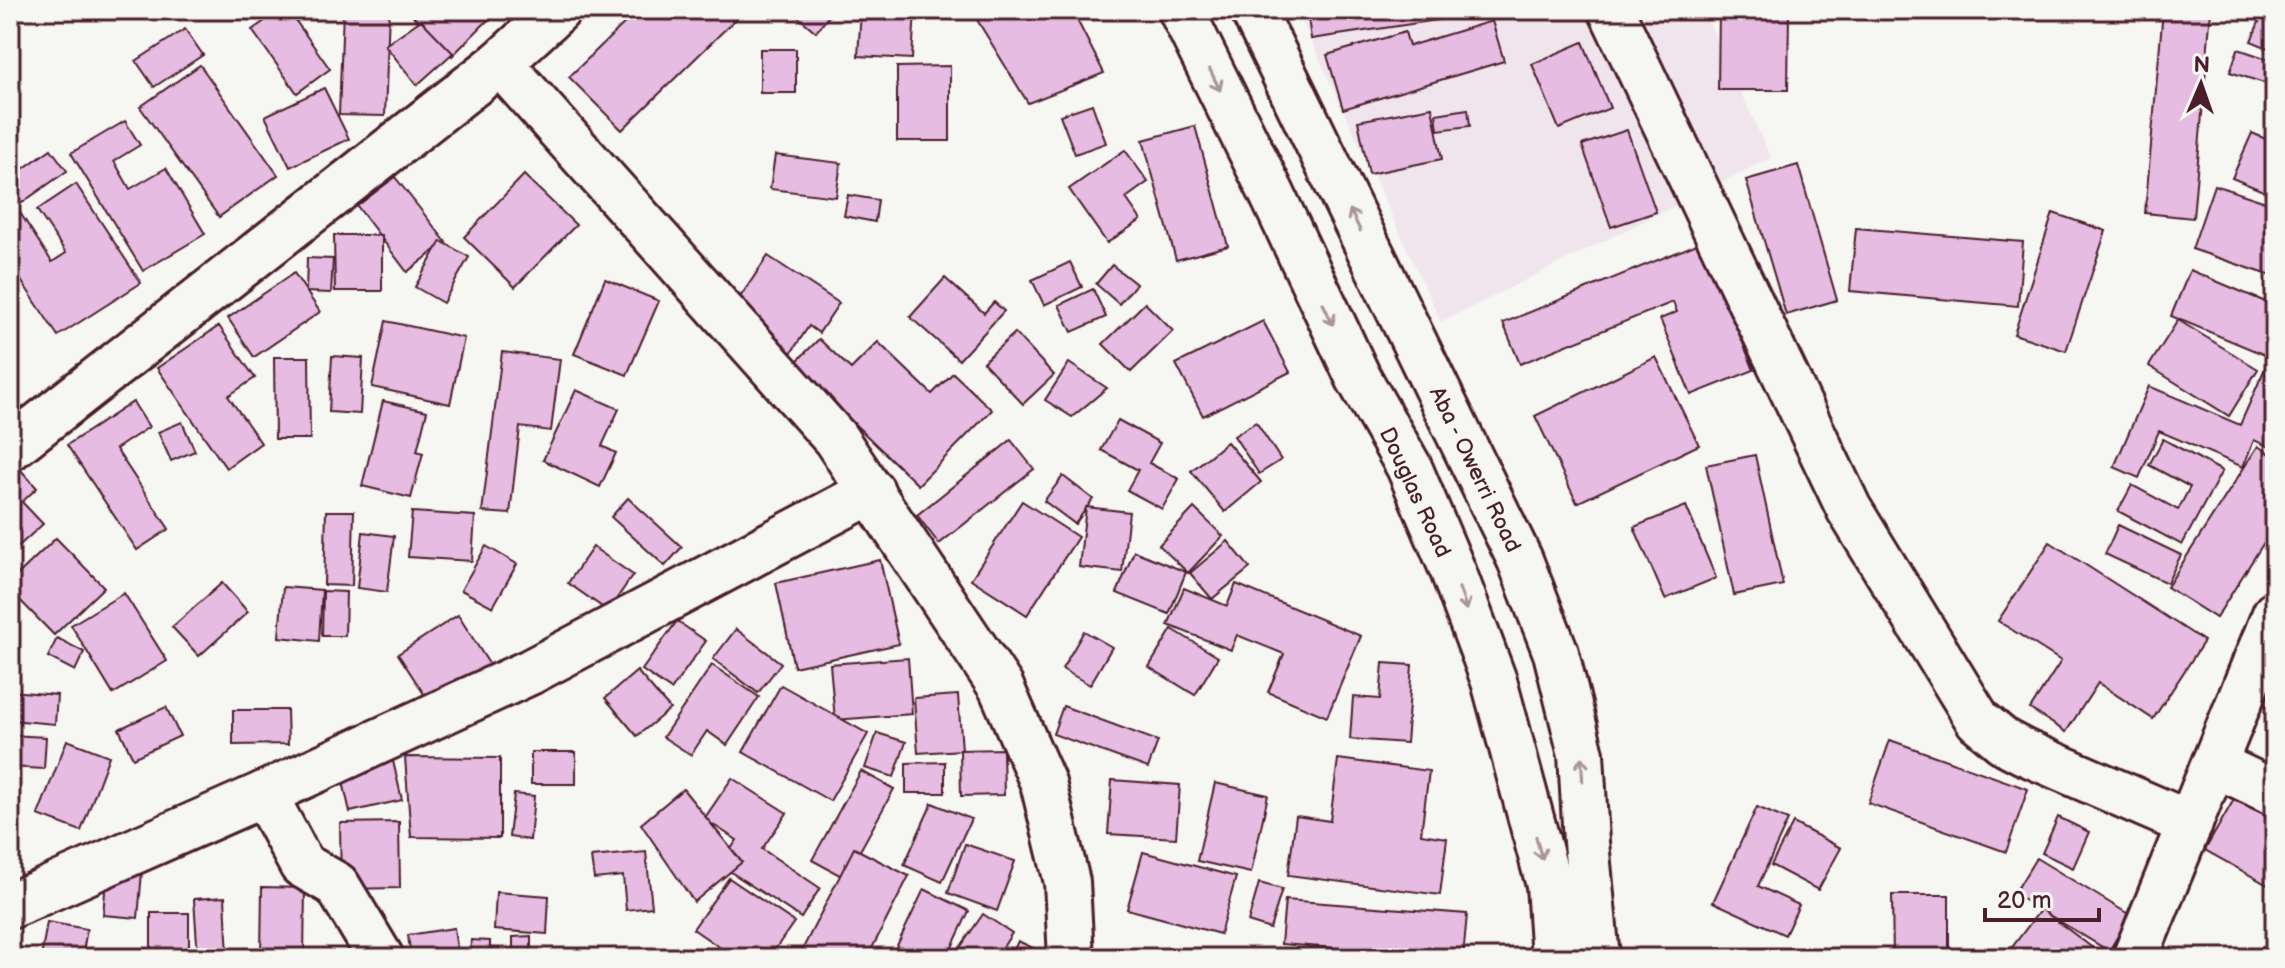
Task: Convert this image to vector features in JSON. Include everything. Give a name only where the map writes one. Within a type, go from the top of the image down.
[{"type":"main road","points":[[10,448],[500,63],[558,10]]},
{"type":"main road","name":"Douglas Road","points":[[1181,10],[1358,377],[1409,467],[1453,571],[1494,681],[1549,885],[1554,958]]},
{"type":"main road","name":"Aba - Owerri Road","points":[[1253,10],[1520,560],[1556,653],[1581,754],[1597,958]]},
{"type":"main road","points":[[1611,10],[1849,509],[1978,720],[2003,741],[2024,752],[2190,824]]},
{"type":"main road","points":[[500,63],[835,438],[1001,687],[1043,783],[1067,882],[1071,958]]},
{"type":"main road","points":[[1358,377],[1415,343]]},
{"type":"main road","points":[[10,906],[530,672],[872,491]]},
{"type":"main road","points":[[2135,958],[2275,614]]},
{"type":"main road","points":[[2214,764],[2275,793]]},
{"type":"main road","points":[[264,794],[302,865],[337,885],[381,958]]},
{"type":"shaded area","points":[[1297,10],[1703,10],[1771,158],[1441,322]]},
{"type":"building","points":[[280,10],[288,10],[330,69],[297,93],[252,30]]},
{"type":"building","points":[[343,10],[389,10],[385,116],[339,115]]},
{"type":"building","points":[[407,10],[498,10],[452,56]]},
{"type":"building","points":[[638,10],[745,10],[622,130],[569,77]]},
{"type":"building","points":[[790,10],[834,10],[816,32]]},
{"type":"building","points":[[861,10],[915,10],[912,59],[858,56]]},
{"type":"building","points":[[971,10],[1072,10],[1104,73],[1028,103]]},
{"type":"building","points":[[1307,10],[1437,10],[1438,20],[1311,39]]},
{"type":"building","points":[[1719,10],[1789,10],[1788,90],[1718,90]]},
{"type":"building","points":[[2163,10],[2211,10],[2193,218],[2145,213]]},
{"type":"building","points":[[2264,10],[2275,10],[2275,51],[2251,41]]},
{"type":"building","points":[[421,20],[453,53],[417,85],[385,45]]},
{"type":"building","points":[[1492,21],[1504,61],[1343,109],[1327,55],[1405,32],[1409,46]]},
{"type":"building","points":[[185,29],[203,55],[154,87],[136,61]]},
{"type":"building","points":[[1583,42],[1610,108],[1559,129],[1532,64]]},
{"type":"building","points":[[760,49],[796,49],[796,93],[760,93]]},
{"type":"building","points":[[2238,49],[2274,61],[2267,84],[2230,72]]},
{"type":"building","points":[[200,65],[278,175],[219,217],[140,107]]},
{"type":"building","points":[[950,66],[950,141],[897,141],[897,67]]},
{"type":"building","points":[[324,88],[349,139],[290,167],[265,116]]},
{"type":"building","points":[[1092,104],[1106,143],[1075,154],[1060,115]]},
{"type":"building","points":[[1432,107],[1442,159],[1369,174],[1358,121]]},
{"type":"building","points":[[1468,109],[1470,126],[1438,130],[1436,114]]},
{"type":"building","points":[[125,121],[140,145],[114,161],[130,189],[166,168],[205,234],[143,271],[71,153]]},
{"type":"building","points":[[1195,126],[1228,246],[1176,260],[1143,140]]},
{"type":"building","points":[[1627,130],[1656,212],[1611,227],[1582,145]]},
{"type":"building","points":[[2252,133],[2275,143],[2275,196],[2232,178]]},
{"type":"building","points":[[51,149],[67,171],[10,211],[10,178]]},
{"type":"building","points":[[1125,150],[1148,182],[1126,198],[1141,220],[1107,243],[1069,189]]},
{"type":"building","points":[[775,155],[841,163],[836,197],[770,189]]},
{"type":"building","points":[[1798,165],[1837,300],[1786,315],[1746,180]]},
{"type":"building","points":[[524,175],[576,225],[515,287],[464,237]]},
{"type":"building","points":[[395,177],[446,242],[407,272],[357,206]]},
{"type":"building","points":[[76,184],[141,283],[58,336],[10,264],[10,212],[17,208],[52,262],[66,253],[37,210]]},
{"type":"building","points":[[2214,185],[2275,205],[2275,277],[2192,249]]},
{"type":"building","points":[[848,195],[878,200],[875,222],[844,216]]},
{"type":"building","points":[[2053,213],[2106,231],[2066,351],[2014,334]]},
{"type":"building","points":[[1856,228],[2023,242],[2018,306],[1850,291]]},
{"type":"building","points":[[334,235],[382,235],[382,291],[335,291]]},
{"type":"building","points":[[441,241],[469,257],[443,303],[415,287]]},
{"type":"building","points":[[1702,242],[1754,370],[1691,395],[1660,319],[1677,312],[1673,302],[1520,364],[1503,323]]},
{"type":"building","points":[[768,256],[839,303],[819,333],[809,326],[791,353],[730,312]]},
{"type":"building","points":[[307,258],[333,259],[331,293],[306,292]]},
{"type":"building","points":[[1070,262],[1082,287],[1044,305],[1032,280]]},
{"type":"building","points":[[1112,265],[1136,284],[1119,304],[1096,284]]},
{"type":"building","points":[[2190,270],[2275,306],[2275,449],[2254,440],[2243,467],[2159,431],[2139,478],[2114,467],[2149,386],[2240,425],[2270,357],[2171,316]]},
{"type":"building","points":[[294,273],[320,312],[254,357],[228,318]]},
{"type":"building","points":[[945,278],[984,313],[994,302],[1004,311],[959,360],[910,317]]},
{"type":"building","points":[[605,279],[659,301],[627,375],[574,354]]},
{"type":"building","points":[[1093,289],[1106,317],[1072,332],[1059,305]]},
{"type":"building","points":[[1145,303],[1173,331],[1131,372],[1103,344]]},
{"type":"building","points":[[2178,320],[2258,369],[2229,416],[2149,366]]},
{"type":"building","points":[[386,321],[464,338],[450,404],[372,387]]},
{"type":"building","points":[[1263,321],[1290,372],[1203,416],[1176,364]]},
{"type":"building","points":[[219,326],[255,378],[228,396],[261,443],[226,468],[157,368]]},
{"type":"building","points":[[1015,333],[1054,375],[1023,404],[983,362]]},
{"type":"building","points":[[819,339],[851,369],[878,342],[932,394],[953,373],[992,410],[918,485],[793,365]]},
{"type":"building","points":[[502,352],[560,359],[551,431],[520,427],[510,514],[482,512]]},
{"type":"building","points":[[332,356],[363,358],[360,414],[329,412]]},
{"type":"building","points":[[274,357],[309,357],[310,439],[275,439]]},
{"type":"building","points":[[1656,357],[1699,445],[1577,503],[1535,416]]},
{"type":"building","points":[[1069,363],[1107,388],[1072,417],[1045,400]]},
{"type":"building","points":[[576,390],[619,409],[602,446],[616,453],[600,487],[543,460]]},
{"type":"building","points":[[383,401],[427,411],[417,451],[423,453],[411,498],[362,486]]},
{"type":"building","points":[[133,402],[149,427],[116,449],[169,529],[137,550],[67,445]]},
{"type":"building","points":[[1118,420],[1160,443],[1149,463],[1179,479],[1162,509],[1127,490],[1138,470],[1101,450]]},
{"type":"building","points":[[182,422],[195,451],[171,461],[158,432]]},
{"type":"building","points":[[1256,422],[1281,460],[1259,474],[1234,436]]},
{"type":"building","points":[[2163,439],[2222,471],[2182,545],[2118,511],[2132,485],[2178,510],[2190,487],[2149,465]]},
{"type":"building","points":[[1011,440],[1034,469],[939,544],[917,515]]},
{"type":"building","points":[[1227,442],[1261,482],[1225,512],[1191,471]]},
{"type":"building","points":[[2258,446],[2275,457],[2275,525],[2216,618],[2167,587]]},
{"type":"building","points":[[1755,455],[1783,585],[1734,595],[1706,465]]},
{"type":"building","points":[[19,468],[37,488],[22,502],[43,524],[10,554],[10,476]]},
{"type":"building","points":[[1063,476],[1093,499],[1075,524],[1044,501]]},
{"type":"building","points":[[628,498],[682,547],[665,566],[611,517]]},
{"type":"building","points":[[1022,501],[1078,537],[1027,615],[971,579]]},
{"type":"building","points":[[1686,506],[1716,578],[1665,599],[1634,527]]},
{"type":"building","points":[[1086,507],[1129,512],[1122,572],[1079,567]]},
{"type":"building","points":[[1194,508],[1223,536],[1188,573],[1159,545]]},
{"type":"building","points":[[326,511],[354,511],[352,586],[324,585]]},
{"type":"building","points":[[412,512],[475,516],[472,561],[408,557]]},
{"type":"building","points":[[2118,525],[2181,555],[2167,583],[2105,554]]},
{"type":"building","points":[[363,532],[394,536],[387,592],[357,588]]},
{"type":"building","points":[[56,538],[104,587],[54,635],[10,590],[10,582]]},
{"type":"building","points":[[1228,541],[1250,568],[1212,599],[1190,573]]},
{"type":"building","points":[[2050,542],[2204,641],[2153,719],[2098,683],[2066,732],[2030,709],[2061,661],[1998,621]]},
{"type":"building","points":[[486,546],[517,564],[493,607],[461,590]]},
{"type":"building","points":[[593,547],[633,575],[608,611],[568,583]]},
{"type":"building","points":[[1134,551],[1186,572],[1169,614],[1117,593]]},
{"type":"building","points":[[880,560],[899,644],[794,667],[776,583]]},
{"type":"building","points":[[222,583],[248,612],[199,656],[172,627]]},
{"type":"building","points":[[1236,584],[1361,636],[1327,717],[1268,692],[1284,654],[1237,635],[1231,650],[1168,625],[1184,588],[1227,606]]},
{"type":"building","points":[[283,587],[322,590],[319,641],[279,637]]},
{"type":"building","points":[[323,591],[346,592],[345,636],[322,636]]},
{"type":"building","points":[[124,593],[167,661],[113,694],[71,625]]},
{"type":"building","points":[[458,615],[493,670],[433,708],[398,654]]},
{"type":"building","points":[[677,621],[706,641],[671,690],[642,670]]},
{"type":"building","points":[[736,629],[781,663],[758,693],[713,659]]},
{"type":"building","points":[[1172,629],[1218,657],[1195,695],[1149,667]]},
{"type":"building","points":[[1084,631],[1112,647],[1090,685],[1062,669]]},
{"type":"building","points":[[57,638],[84,652],[75,671],[48,657]]},
{"type":"building","points":[[908,658],[912,714],[835,720],[830,664]]},
{"type":"building","points":[[1383,663],[1412,665],[1406,743],[1350,739],[1353,697],[1380,699]]},
{"type":"building","points":[[712,665],[759,697],[727,745],[707,731],[691,755],[663,737]]},
{"type":"building","points":[[637,671],[670,709],[637,736],[605,698]]},
{"type":"building","points":[[781,685],[868,734],[830,801],[743,752]]},
{"type":"building","points":[[2275,688],[2275,711],[2266,707]]},
{"type":"building","points":[[10,691],[57,695],[55,724],[10,720]]},
{"type":"building","points":[[958,695],[962,750],[918,753],[914,698]]},
{"type":"building","points":[[1063,706],[1158,741],[1148,768],[1053,734]]},
{"type":"building","points":[[166,707],[180,736],[133,758],[119,729]]},
{"type":"building","points":[[233,710],[287,710],[288,744],[233,745]]},
{"type":"building","points":[[877,733],[906,742],[894,777],[865,768]]},
{"type":"building","points":[[10,735],[46,737],[44,769],[10,767]]},
{"type":"building","points":[[67,740],[109,756],[81,831],[38,815]]},
{"type":"building","points":[[1890,740],[2028,789],[2006,852],[1868,803]]},
{"type":"building","points":[[1003,749],[1004,795],[961,796],[960,750]]},
{"type":"building","points":[[531,752],[576,752],[576,784],[531,784]]},
{"type":"building","points":[[405,757],[500,758],[500,838],[411,837]]},
{"type":"building","points":[[1338,759],[1429,771],[1421,834],[1447,838],[1440,895],[1288,875],[1296,816],[1330,821]]},
{"type":"building","points":[[393,761],[402,800],[350,812],[341,773]]},
{"type":"building","points":[[945,762],[945,793],[906,793],[906,763]]},
{"type":"building","points":[[861,771],[894,789],[845,878],[812,860]]},
{"type":"building","points":[[732,778],[787,813],[762,849],[820,888],[801,918],[720,865],[737,840],[704,819]]},
{"type":"building","points":[[1112,780],[1180,785],[1176,838],[1108,834]]},
{"type":"building","points":[[2245,780],[2275,798],[2275,889],[2205,850]]},
{"type":"building","points":[[1215,783],[1268,795],[1251,873],[1197,861]]},
{"type":"building","points":[[683,789],[742,862],[694,902],[641,824]]},
{"type":"building","points":[[514,794],[534,796],[530,840],[509,837]]},
{"type":"building","points":[[932,803],[971,819],[942,882],[904,865]]},
{"type":"building","points":[[1757,807],[1788,820],[1758,886],[1799,905],[1785,935],[1713,902]]},
{"type":"building","points":[[2058,817],[2089,832],[2073,868],[2042,853]]},
{"type":"building","points":[[399,822],[400,888],[341,889],[340,823]]},
{"type":"building","points":[[1793,823],[1841,848],[1818,890],[1771,865]]},
{"type":"building","points":[[965,844],[1015,861],[997,911],[948,893]]},
{"type":"building","points":[[854,848],[909,876],[867,958],[798,958]]},
{"type":"building","points":[[646,852],[652,907],[626,910],[623,876],[594,879],[591,857]]},
{"type":"building","points":[[1143,852],[1236,877],[1220,934],[1127,909]]},
{"type":"building","points":[[2036,858],[2130,915],[2109,951],[2014,894]]},
{"type":"building","points":[[107,869],[142,872],[138,918],[103,915]]},
{"type":"building","points":[[729,878],[794,922],[769,958],[735,958],[693,929]]},
{"type":"building","points":[[1259,883],[1282,889],[1270,929],[1248,922]]},
{"type":"building","points":[[262,887],[305,888],[304,958],[261,958]]},
{"type":"building","points":[[924,889],[969,911],[947,958],[891,958]]},
{"type":"building","points":[[496,892],[549,896],[547,934],[494,930]]},
{"type":"building","points":[[1892,895],[1949,895],[1949,958],[1893,958]]},
{"type":"building","points":[[225,897],[228,958],[198,958],[194,899]]},
{"type":"building","points":[[1285,900],[1467,914],[1463,958],[1359,958],[1360,950],[1281,944]]},
{"type":"building","points":[[2041,909],[2106,958],[2004,958]]},
{"type":"building","points":[[151,913],[189,913],[189,956],[151,956]]},
{"type":"building","points":[[983,914],[1012,933],[996,958],[959,958],[955,955]]},
{"type":"building","points":[[47,922],[87,929],[82,958],[41,958]]},
{"type":"building","points":[[454,928],[458,958],[411,958],[408,935]]},
{"type":"building","points":[[531,936],[531,958],[513,958],[513,937]]},
{"type":"building","points":[[2275,936],[2275,958],[2268,958],[2260,950]]},
{"type":"building","points":[[471,940],[490,941],[490,958],[470,958]]},
{"type":"building","points":[[1018,941],[1054,958],[1010,958]]},
{"type":"building","points":[[101,950],[145,954],[145,958],[101,958]]}]
